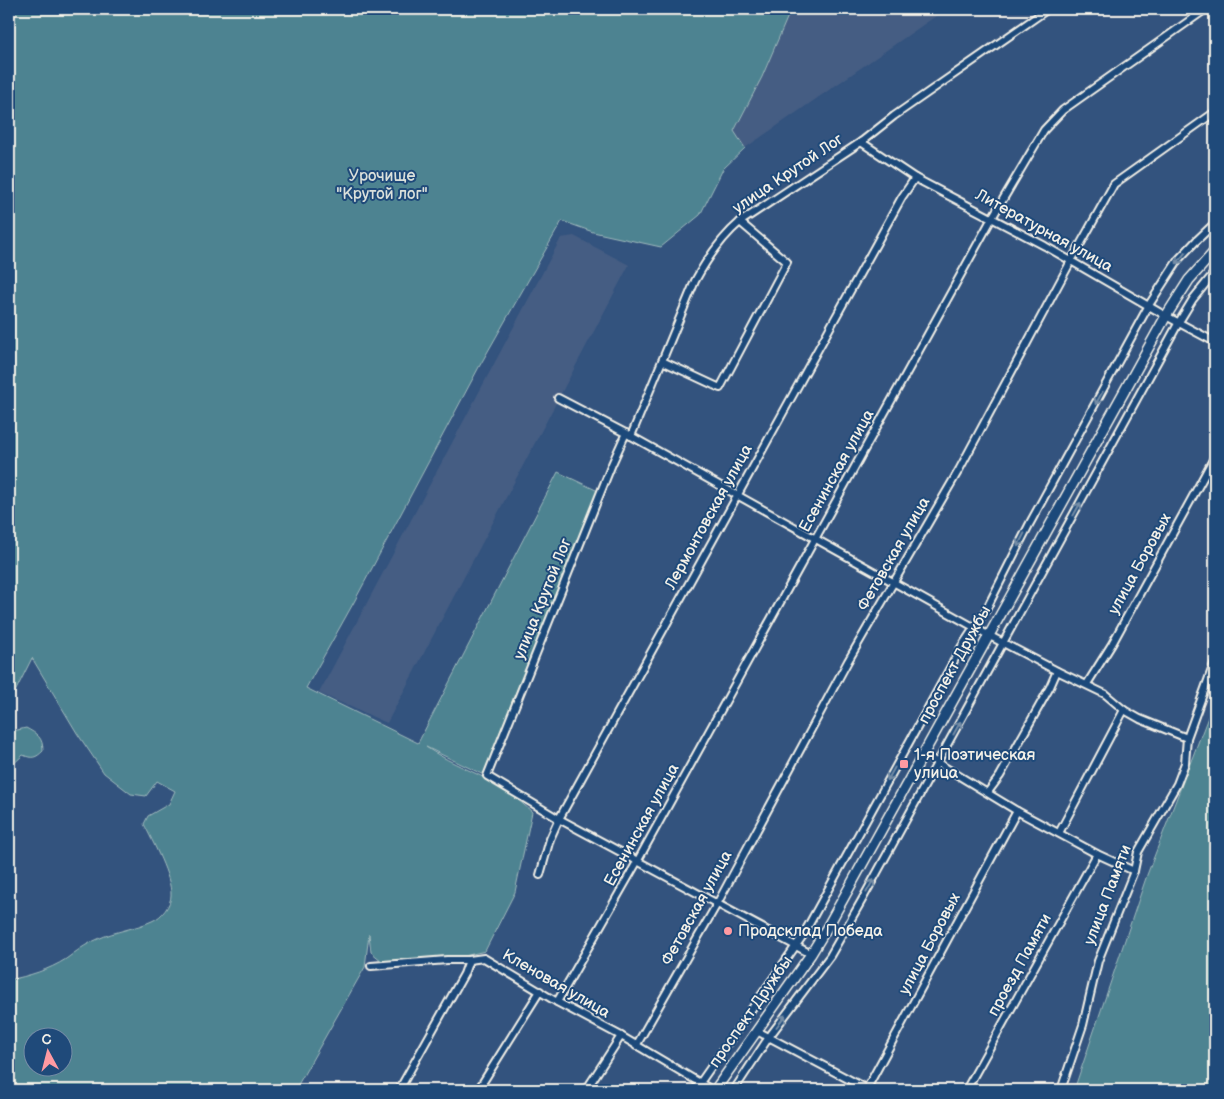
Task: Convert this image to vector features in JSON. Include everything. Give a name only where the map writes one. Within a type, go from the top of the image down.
[{"type":"main road","name":"проспект Дружбы","points":[[713,1090],[811,954],[828,926],[988,634],[1166,316],[1189,280],[1215,251]]},
{"type":"street","name":"улица Крутой Лог","points":[[559,819],[487,776],[598,499],[662,361],[695,281],[705,264],[728,232],[740,222],[861,142],[894,116],[1048,9]]},
{"type":"street","name":"Есенинская улица","points":[[558,1002],[992,218],[1044,130],[1063,110],[1206,9]]},
{"type":"street","name":"Фетовская улица","points":[[636,1046],[717,904],[848,661],[959,470],[1114,184],[1215,112]]},
{"type":"street","name":"Литературная улица","points":[[861,142],[915,178],[1071,261],[1215,342]]},
{"type":"street","name":"Лермонтовская улица","points":[[540,875],[550,838],[559,819],[902,197],[915,178]]},
{"type":"street","points":[[662,361],[720,388],[787,262],[740,222]]},
{"type":"street","points":[[695,1090],[796,946],[962,646],[986,610],[1030,523],[1149,306],[1178,260],[1215,223]]},
{"type":"street","points":[[734,1090],[769,1037],[830,956],[1180,322],[1193,299],[1215,272]]},
{"type":"street","points":[[558,398],[1004,643],[1057,671],[1087,684],[1105,694],[1124,710],[1140,719],[1187,738]]},
{"type":"street","name":"улица Боровых","points":[[1087,684],[1112,644],[1215,456]]},
{"type":"street","name":"улица Памяти","points":[[1061,1090],[1083,1025],[1098,961],[1134,871],[1138,852],[1177,784],[1185,763],[1187,738],[1215,661]]},
{"type":"street","points":[[988,792],[1009,760],[1057,671]]},
{"type":"street","points":[[1059,833],[1124,710]]},
{"type":"street","points":[[923,754],[1017,811],[1097,854],[1134,871]]},
{"type":"street","name":"улица Боровых","points":[[868,1090],[1017,811]]},
{"type":"street","points":[[559,819],[811,954]]},
{"type":"street","name":"проезд Памяти","points":[[966,1090],[1097,854]]},
{"type":"street","name":"Кленовая улица","points":[[372,966],[484,958],[713,1090]]},
{"type":"street","points":[[399,1090],[464,974],[469,960]]},
{"type":"street","points":[[478,1090],[540,991]]},
{"type":"street","points":[[757,1031],[868,1090]]},
{"type":"street","points":[[586,1090],[621,1036]]},
{"type":"shaded area","points":[[791,9],[946,9],[745,148],[734,131],[762,77]]},
{"type":"shaded area","points":[[574,236],[629,265],[387,723],[319,693],[561,238]]},
{"type":"green space","name":"Урочище \"Крутой лог\"","points":[[9,9],[791,9],[762,77],[734,131],[745,148],[723,169],[700,215],[661,247],[593,232],[562,221],[479,367],[306,688],[418,743],[558,472],[598,491],[486,776],[426,747],[498,785],[532,812],[515,892],[485,951],[460,957],[382,961],[371,952],[369,934],[365,967],[295,1090],[9,1090],[9,980],[46,969],[66,959],[93,941],[156,919],[168,907],[171,895],[161,859],[144,824],[148,816],[169,804],[175,791],[157,781],[146,796],[131,794],[104,773],[77,733],[32,658],[9,704]]},
{"type":"green space","points":[[1215,699],[1215,1090],[1074,1090],[1147,875]]},
{"type":"green space","points":[[26,728],[39,736],[43,751],[34,757],[23,755],[9,768],[9,732]]},
{"type":"place","name":"1-я Поэтическая улица","points":[[904,764]]},
{"type":"place","name":"Продсклад Победа","points":[[728,931]]}]
